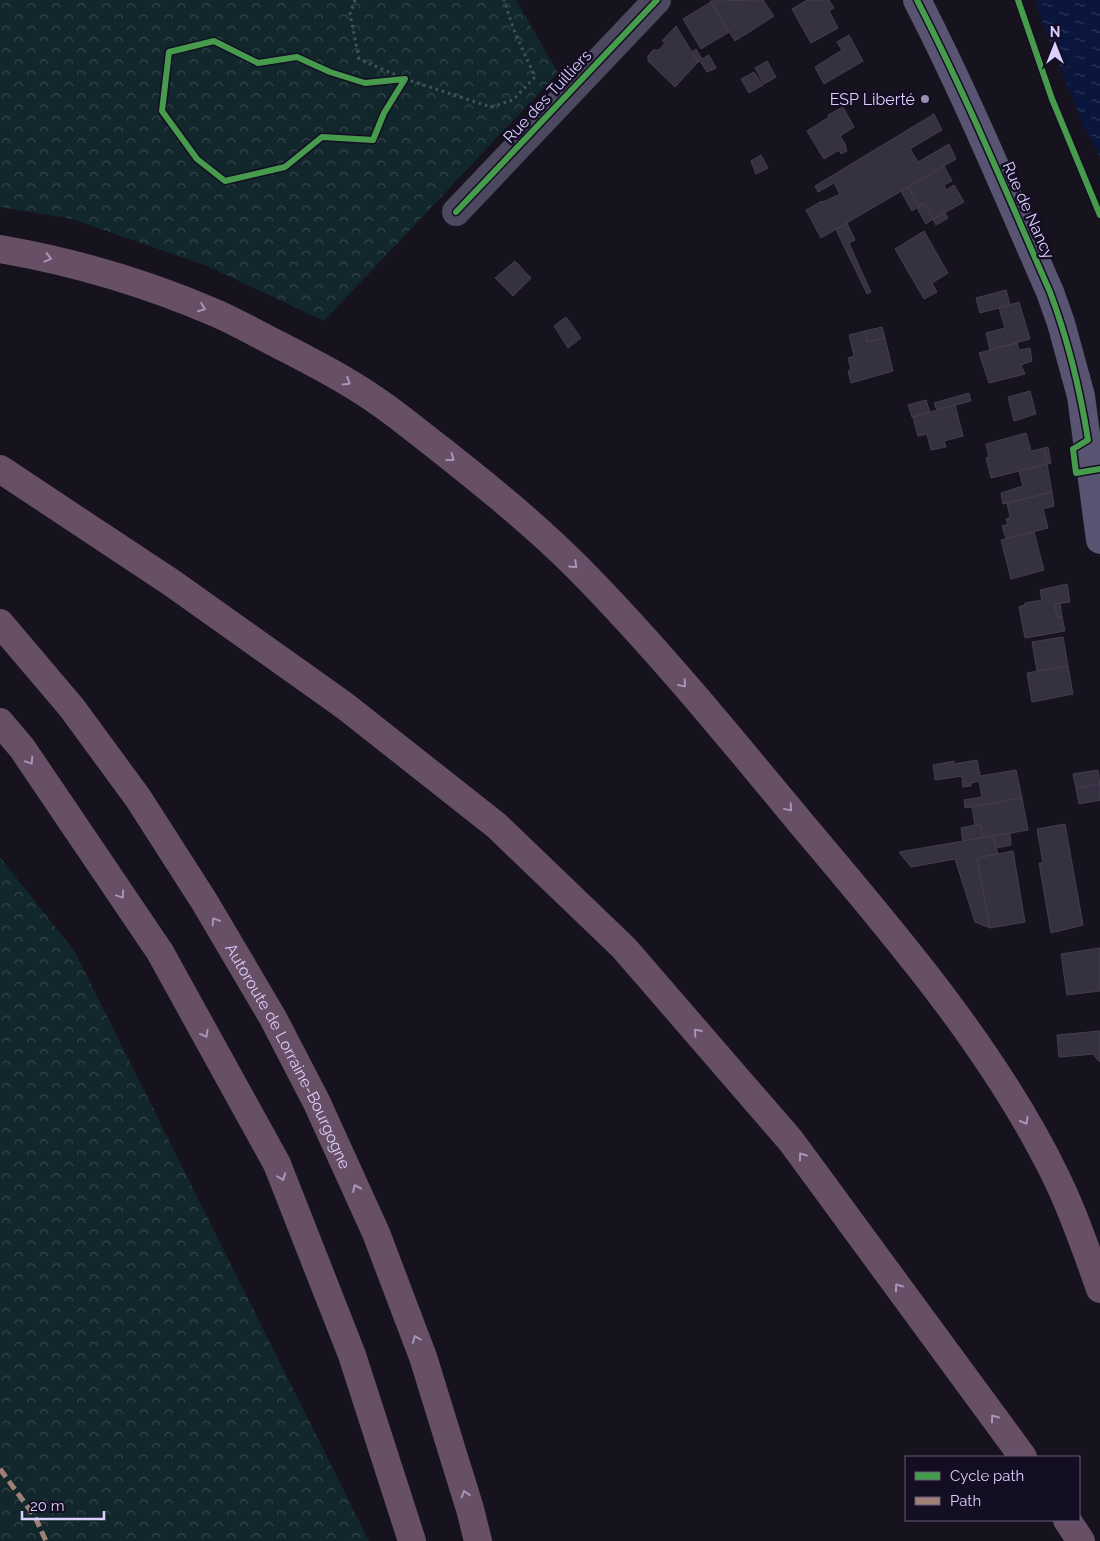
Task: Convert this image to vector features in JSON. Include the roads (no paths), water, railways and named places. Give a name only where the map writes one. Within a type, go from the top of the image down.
[{"type":"highway","points":[[0,249],[41,256],[132,282],[220,315],[323,368],[377,401],[490,488],[575,566],[645,639],[739,749],[905,949],[957,1018],[1000,1079],[1027,1122],[1057,1179],[1100,1289]]},
{"type":"highway","points":[[0,469],[172,583],[345,706],[497,826],[624,948],[791,1141],[1022,1456]]},
{"type":"highway","name":"Autoroute de Lorraine-Bourgogne","points":[[0,623],[72,708],[138,798],[204,901],[273,1018],[317,1103],[376,1233],[422,1357],[470,1509],[478,1541]]},
{"type":"highway","points":[[0,722],[22,748],[160,952],[277,1164],[352,1355],[412,1541]]},
{"type":"highway","points":[[1068,1521],[1082,1541]]},
{"type":"main road","name":"Rue de Nancy","points":[[917,0],[971,114],[1050,292],[1061,323],[1081,396],[1100,540]]},
{"type":"street","name":"Rue des Tuilliers","points":[[456,212],[657,0]]},
{"type":"water","points":[[1036,0],[1100,0],[1100,157],[1085,129],[1042,22]]},
{"type":"place","name":"ESP Liberté","points":[[925,99]]}]
